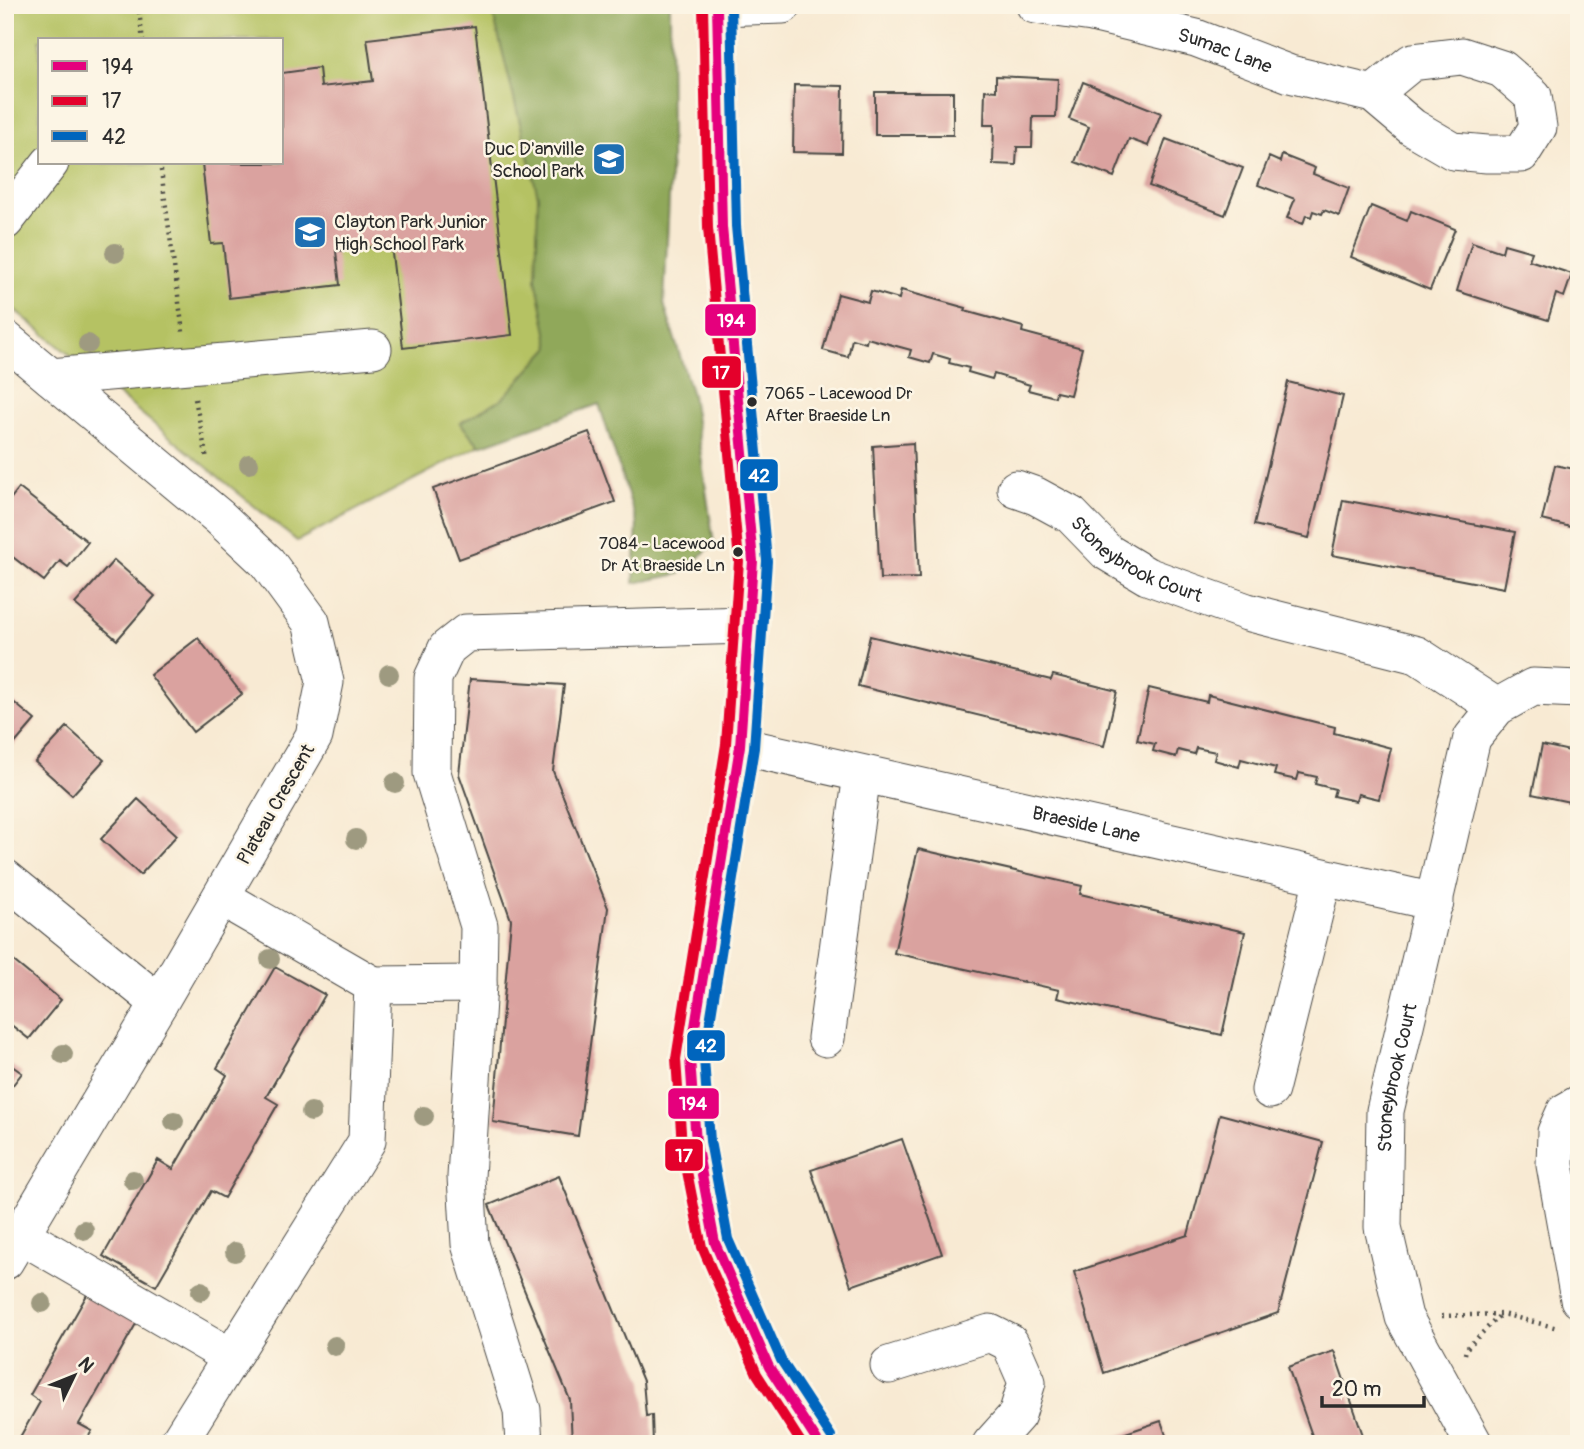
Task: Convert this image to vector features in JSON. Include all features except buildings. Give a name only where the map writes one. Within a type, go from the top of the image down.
[{"type":"main road","points":[[717,6],[722,227],[753,561],[740,746],[690,1058],[695,1143],[715,1243],[769,1367],[819,1444]]},
{"type":"street","points":[[717,6],[783,5]]},
{"type":"street","name":"Sumac Lane","points":[[1035,5],[1092,13],[1196,38],[1290,74],[1373,94]]},
{"type":"street","points":[[5,221],[49,164]]},
{"type":"street","name":"Plateau Crescent","points":[[5,339],[219,517],[267,562],[311,622],[325,682],[314,736],[13,1248]]},
{"type":"street","points":[[51,377],[373,349]]},
{"type":"street","name":"Stoneybrook Court","points":[[1016,489],[1071,514],[1107,552],[1147,576],[1247,612],[1417,655],[1497,707]]},
{"type":"street","points":[[524,1444],[522,1410],[470,1244],[466,1177],[479,926],[432,773],[433,678],[447,648],[466,633],[748,625]]},
{"type":"street","name":"Stoneybrook Court","points":[[1474,1444],[1404,1317],[1383,1227],[1385,1111],[1472,738],[1497,707],[1533,687],[1579,689]]},
{"type":"street","name":"Braeside Lane","points":[[740,746],[1434,902]]},
{"type":"street","points":[[826,1038],[862,774]]},
{"type":"street","points":[[5,878],[159,1003]]},
{"type":"street","points":[[1270,1090],[1322,878]]},
{"type":"street","points":[[221,897],[373,985],[478,984]]},
{"type":"street","points":[[177,1444],[367,1141],[373,985]]},
{"type":"street","points":[[1572,1315],[1555,1164],[1556,1132],[1565,1112],[1579,1104]]},
{"type":"street","points":[[13,1248],[231,1357]]},
{"type":"street","points":[[889,1365],[990,1333],[1010,1343],[1027,1382],[1017,1415],[991,1444]]},
{"type":"path","points":[[138,5],[142,38]]},
{"type":"path","points":[[1450,1400],[1466,1349],[1502,1314]]},
{"type":"path","points":[[1404,1317],[1572,1315]]},
{"type":"green space","name":"Clayton Park Junior High School Park","points":[[5,5],[650,5],[664,304],[673,344],[297,541],[5,302]]},
{"type":"green space","points":[[491,5],[670,5],[671,157],[664,304],[692,395],[714,544],[679,574],[634,583],[637,523],[599,404],[480,446],[460,423],[503,398],[550,347],[536,279],[538,196]]},
{"type":"transit line","name":"17","points":[[703,5],[708,228],[739,561],[726,744],[676,1059],[682,1146],[702,1247],[757,1374],[802,1444]]},
{"type":"transit line","name":"194","points":[[717,5],[722,227],[753,561],[740,746],[690,1058],[696,1143],[715,1243],[769,1367],[819,1444]]},
{"type":"transit line","name":"42","points":[[731,5],[736,226],[767,561],[754,748],[704,1059],[710,1141],[728,1239],[781,1360],[831,1436]]},
{"type":"place","name":"Duc D'anville School Park","points":[[609,159]]},
{"type":"place","name":"Clayton Park Junior High School Park","points":[[310,232]]},
{"type":"place","name":"7065 - Lacewood Dr After Braeside Ln","points":[[752,402]]},
{"type":"place","name":"7084 - Lacewood Dr At Braeside Ln","points":[[738,552]]}]
